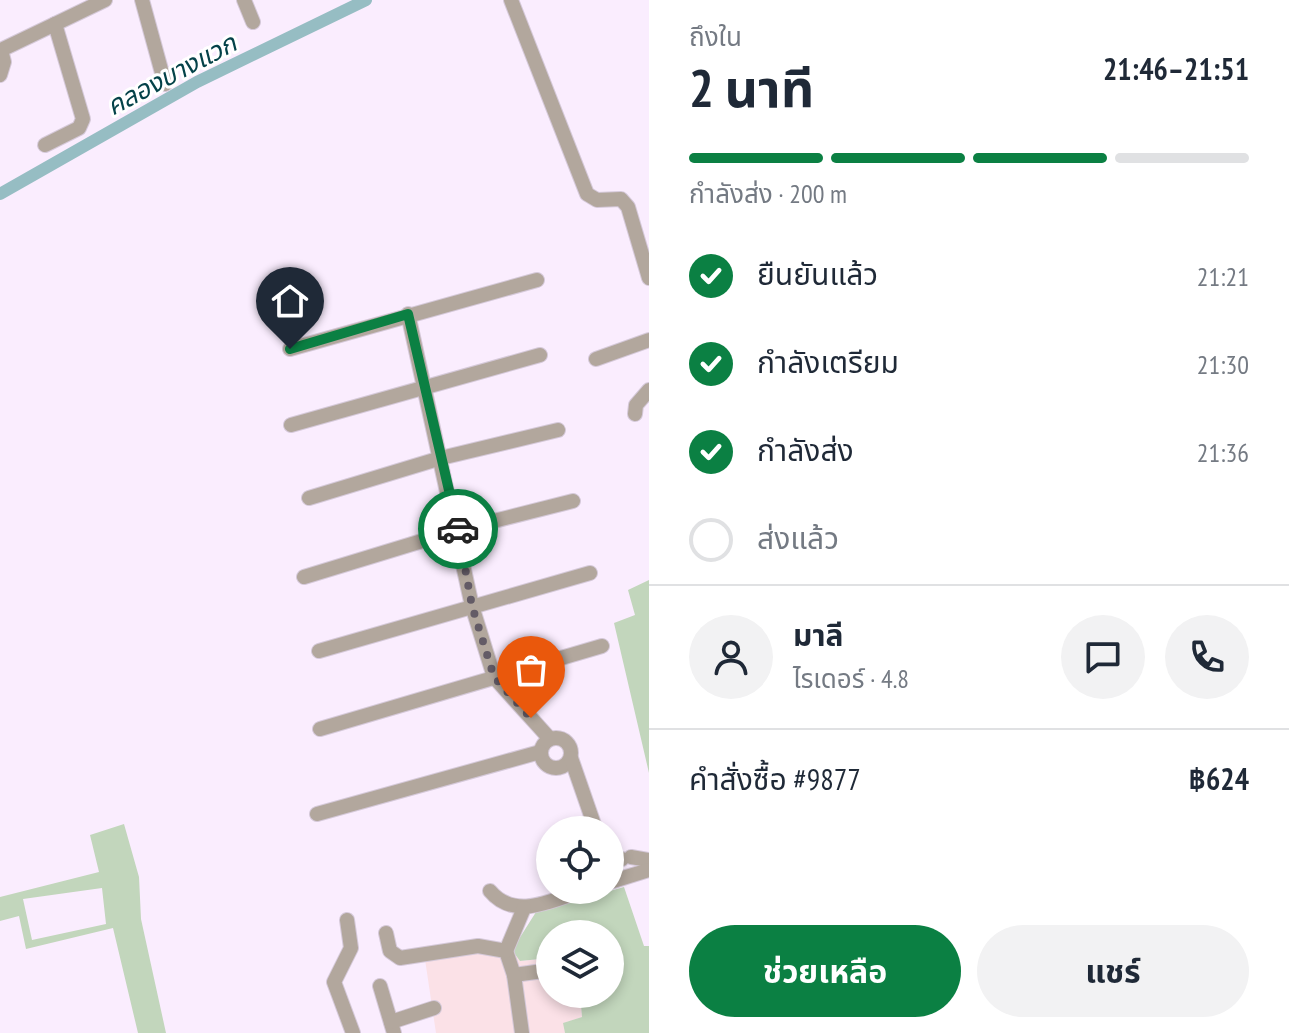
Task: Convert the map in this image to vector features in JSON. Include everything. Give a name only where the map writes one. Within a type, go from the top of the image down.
[{"type":"street","points":[[0,75],[4,62],[0,49],[105,0]]},
{"type":"street","points":[[142,0],[165,84]]},
{"type":"street","points":[[244,0],[253,22]]},
{"type":"street","points":[[511,0],[587,194],[597,200],[621,199],[628,207],[649,278]]},
{"type":"street","points":[[45,145],[79,128],[83,119],[55,24]]},
{"type":"street","points":[[290,349],[537,280]]},
{"type":"street","points":[[408,314],[458,530],[472,606],[494,677],[550,739]]},
{"type":"street","points":[[596,359],[649,340]]},
{"type":"street","points":[[291,425],[540,355]]},
{"type":"street","points":[[635,414],[636,405],[649,390]]},
{"type":"street","points":[[309,498],[441,458],[558,430]]},
{"type":"street","points":[[304,577],[458,530],[573,501]]},
{"type":"street","points":[[319,651],[590,573]]},
{"type":"street","points":[[320,729],[602,646]]},
{"type":"street","points":[[317,814],[540,752],[550,739],[559,738],[567,743],[591,816]]},
{"type":"street","points":[[540,752],[543,762],[550,768],[560,768],[571,758]]},
{"type":"street","points":[[624,858],[649,860]]},
{"type":"street","points":[[624,878],[649,870]]},
{"type":"street","points":[[490,891],[499,903],[524,908],[537,904]]},
{"type":"street","points":[[522,1033],[514,975],[506,951],[524,908]]},
{"type":"street","points":[[347,920],[351,948],[334,982],[353,1033]]},
{"type":"street","points":[[386,933],[390,951],[400,958],[478,946],[506,951]]},
{"type":"street","points":[[514,975],[536,972]]},
{"type":"street","points":[[380,986],[392,1027],[434,1008]]},
{"type":"shaded area","points":[[506,942],[521,961],[536,959],[536,1008],[581,1008],[582,1017],[564,1023],[565,1033],[436,1033],[423,946]]},
{"type":"green space","points":[[649,580],[649,773],[614,623],[635,615],[628,590]]},
{"type":"green space","points":[[124,824],[139,877],[141,919],[166,1033],[138,1033],[113,928],[26,949],[19,916],[0,921],[0,897],[99,872],[90,835]],"holes":[[[102,888],[106,924],[32,940],[23,899]]]},
{"type":"green space","points":[[624,887],[644,946],[649,946],[649,1033],[565,1033],[563,1023],[582,1017],[581,1008],[624,1008],[624,920],[536,920],[536,959],[520,961],[512,950],[536,912],[564,904],[624,904]]},
{"type":"waterway","name":"คลองบางแวก","points":[[0,194],[197,82],[366,0]]},
{"type":"way so far","points":[[458,529],[472,606],[494,677],[531,718]]},
{"type":"route","points":[[290,349],[408,314],[458,529]]}]
